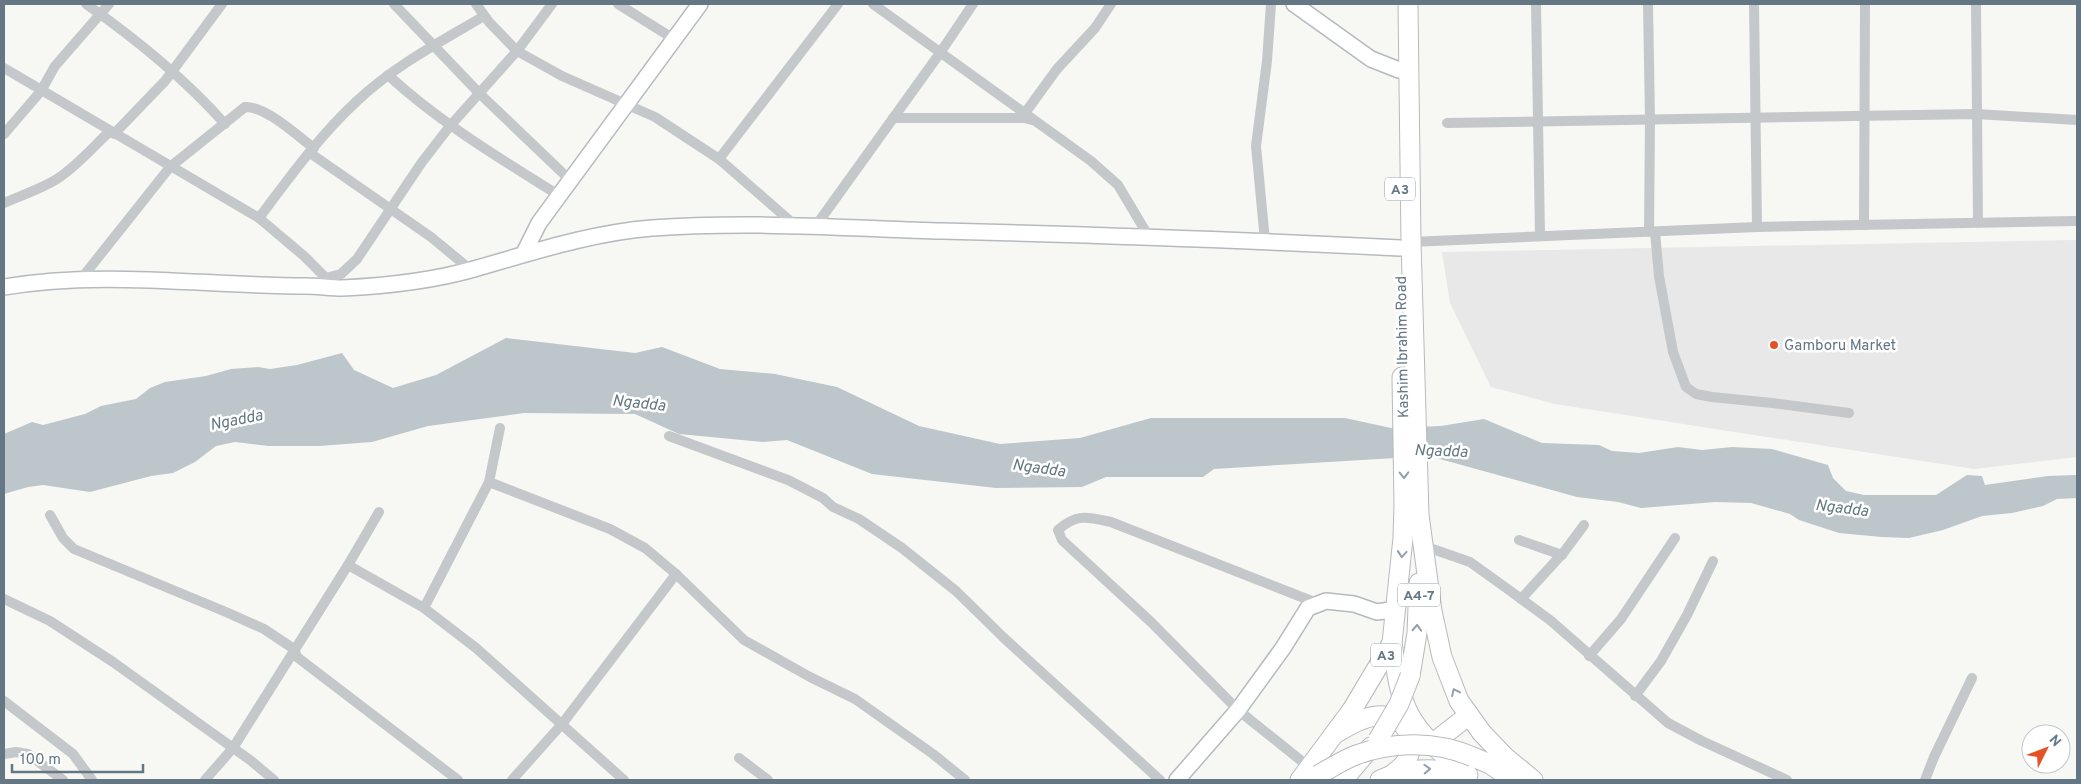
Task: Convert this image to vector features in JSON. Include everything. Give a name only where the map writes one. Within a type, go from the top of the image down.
[{"type":"highway","name":"Kashim Ibrahim Road","points":[[1310,776],[1333,735],[1352,710],[1392,643],[1396,608],[1414,508],[1398,4]]},
{"type":"highway","name":"Kashim Ibrahim Road","points":[[1406,245],[1408,4]]},
{"type":"highway","name":"Kashim Ibrahim Road","points":[[1414,508],[1424,546],[1432,611],[1442,657],[1459,701],[1482,733],[1505,757],[1533,780]]},
{"type":"highway","name":"A4-7","points":[[1342,780],[1378,740],[1398,704],[1410,676],[1418,633],[1414,508]]},
{"type":"highway","points":[[1392,643],[1397,681],[1409,714],[1432,744],[1473,778]]},
{"type":"highway","points":[[1432,744],[1469,715]]},
{"type":"highway","points":[[1333,735],[1353,723],[1379,716],[1397,719],[1404,724],[1411,736],[1411,750],[1407,761],[1387,777]]},
{"type":"highway","points":[[1310,776],[1356,755],[1382,748],[1412,745],[1456,749],[1490,764],[1513,780]]},
{"type":"highway","points":[[1387,777],[1431,768],[1448,770],[1473,778]]},
{"type":"street","points":[[86,4],[172,72],[205,102],[225,124]]},
{"type":"street","points":[[4,134],[41,91],[55,66],[109,4]]},
{"type":"street","points":[[4,203],[33,191],[57,178],[73,167],[112,133],[172,72],[222,4]]},
{"type":"street","points":[[394,4],[479,93],[571,181]]},
{"type":"street","points":[[476,4],[484,16],[517,51],[562,76],[628,104],[654,118],[718,159],[797,227]]},
{"type":"street","points":[[4,287],[64,280],[267,286],[324,286],[331,283],[357,259],[390,208],[450,126],[517,51],[552,4]]},
{"type":"street","points":[[618,4],[674,40]]},
{"type":"street","points":[[524,253],[539,223],[700,4]]},
{"type":"street","points":[[718,159],[838,4]]},
{"type":"street","points":[[873,4],[1091,161],[1118,185],[1149,236]]},
{"type":"street","points":[[815,227],[973,4]]},
{"type":"street","points":[[1025,113],[1057,69],[1095,28],[1111,4]]},
{"type":"street","points":[[1265,241],[1256,146],[1267,61],[1271,4]]},
{"type":"street","points":[[1294,4],[1371,60],[1399,70]]},
{"type":"street","points":[[1536,4],[1540,236]]},
{"type":"street","points":[[1648,4],[1652,232],[1673,352],[1686,387],[1696,394],[1712,397],[1849,414]]},
{"type":"street","points":[[1754,4],[1757,227]]},
{"type":"street","points":[[1864,225],[1865,4]]},
{"type":"street","points":[[1976,4],[1978,222]]},
{"type":"street","points":[[259,218],[312,151],[357,101],[388,75],[433,44],[484,16]]},
{"type":"street","points":[[4,68],[259,218],[304,256],[331,283],[426,279],[472,270],[524,253],[582,238],[621,231],[690,226],[815,227],[1406,245],[1540,236],[1757,227],[2077,221]]},
{"type":"street","points":[[388,75],[416,101],[450,126],[560,196]]},
{"type":"street","points":[[81,280],[170,167],[245,108],[255,107],[276,120],[312,151],[431,237],[472,270]]},
{"type":"street","points":[[1446,123],[1976,114],[2077,120]]},
{"type":"street","points":[[893,118],[1024,118],[1035,121]]},
{"type":"street","points":[[424,608],[488,482],[500,428]]},
{"type":"street","points":[[669,436],[788,480],[823,498],[833,507],[858,519],[902,548],[956,591],[1004,638],[1160,780]]},
{"type":"street","points":[[488,482],[610,529],[645,548],[676,574],[744,640],[810,677],[855,699],[933,754],[965,780]]},
{"type":"street","points":[[204,780],[233,748],[348,565],[379,512]]},
{"type":"street","points":[[50,515],[63,538],[74,549],[264,629],[294,649],[297,657],[458,780]]},
{"type":"street","points":[[1310,776],[1238,710],[1152,622],[1062,540],[1058,530],[1068,521],[1084,516],[1110,522],[1317,603]]},
{"type":"street","points":[[1521,599],[1562,554],[1584,525]]},
{"type":"street","points":[[1589,656],[1621,619],[1674,538]]},
{"type":"street","points":[[1519,540],[1562,554]]},
{"type":"street","points":[[1424,546],[1470,562],[1550,620],[1668,723],[1702,741],[1787,780]]},
{"type":"street","points":[[1635,696],[1661,661],[1687,615],[1713,561]]},
{"type":"street","points":[[348,565],[424,608],[476,648],[624,780]]},
{"type":"street","points":[[512,780],[562,724],[676,574]]},
{"type":"street","points":[[4,599],[50,621],[112,662],[233,748],[274,780]]},
{"type":"street","points":[[1177,780],[1238,710],[1283,648],[1308,608],[1326,601],[1354,604],[1377,612],[1396,608]]},
{"type":"street","points":[[1925,780],[1972,678]]},
{"type":"street","points":[[4,701],[73,754],[92,780]]},
{"type":"street","points":[[4,754],[16,752],[28,754],[63,780]]},
{"type":"street","points":[[739,758],[768,780]]},
{"type":"shaded area","name":"Gamboru Market","points":[[2077,240],[2077,457],[1974,469],[1555,404],[1491,387],[1450,303],[1442,252]]},
{"type":"water","name":"Ngadda","points":[[506,338],[635,353],[662,347],[720,369],[775,374],[837,387],[919,426],[1000,444],[1080,438],[1151,418],[1345,418],[1391,428],[1441,426],[1484,419],[1542,443],[1599,445],[1612,451],[1639,453],[1678,447],[1702,450],[1732,447],[1772,449],[1828,465],[1833,478],[1846,491],[1864,495],[1936,495],[1967,475],[1982,476],[1985,485],[2048,476],[2077,475],[2077,498],[2057,499],[2043,506],[2012,513],[1982,516],[1943,530],[1909,538],[1882,537],[1839,533],[1799,520],[1790,514],[1751,503],[1715,502],[1641,508],[1618,502],[1577,497],[1429,456],[1214,469],[1203,477],[1106,477],[1082,487],[996,488],[872,474],[787,440],[763,442],[679,434],[635,414],[524,413],[428,426],[372,442],[319,446],[269,446],[235,442],[216,446],[195,462],[173,473],[151,476],[90,492],[43,485],[4,494],[4,434],[32,422],[43,425],[85,414],[101,406],[136,399],[150,388],[165,382],[206,376],[231,369],[258,367],[270,369],[297,365],[342,353],[354,370],[393,388],[436,375]]},
{"type":"place","name":"Gamboru Market","points":[[1774,345]]}]
